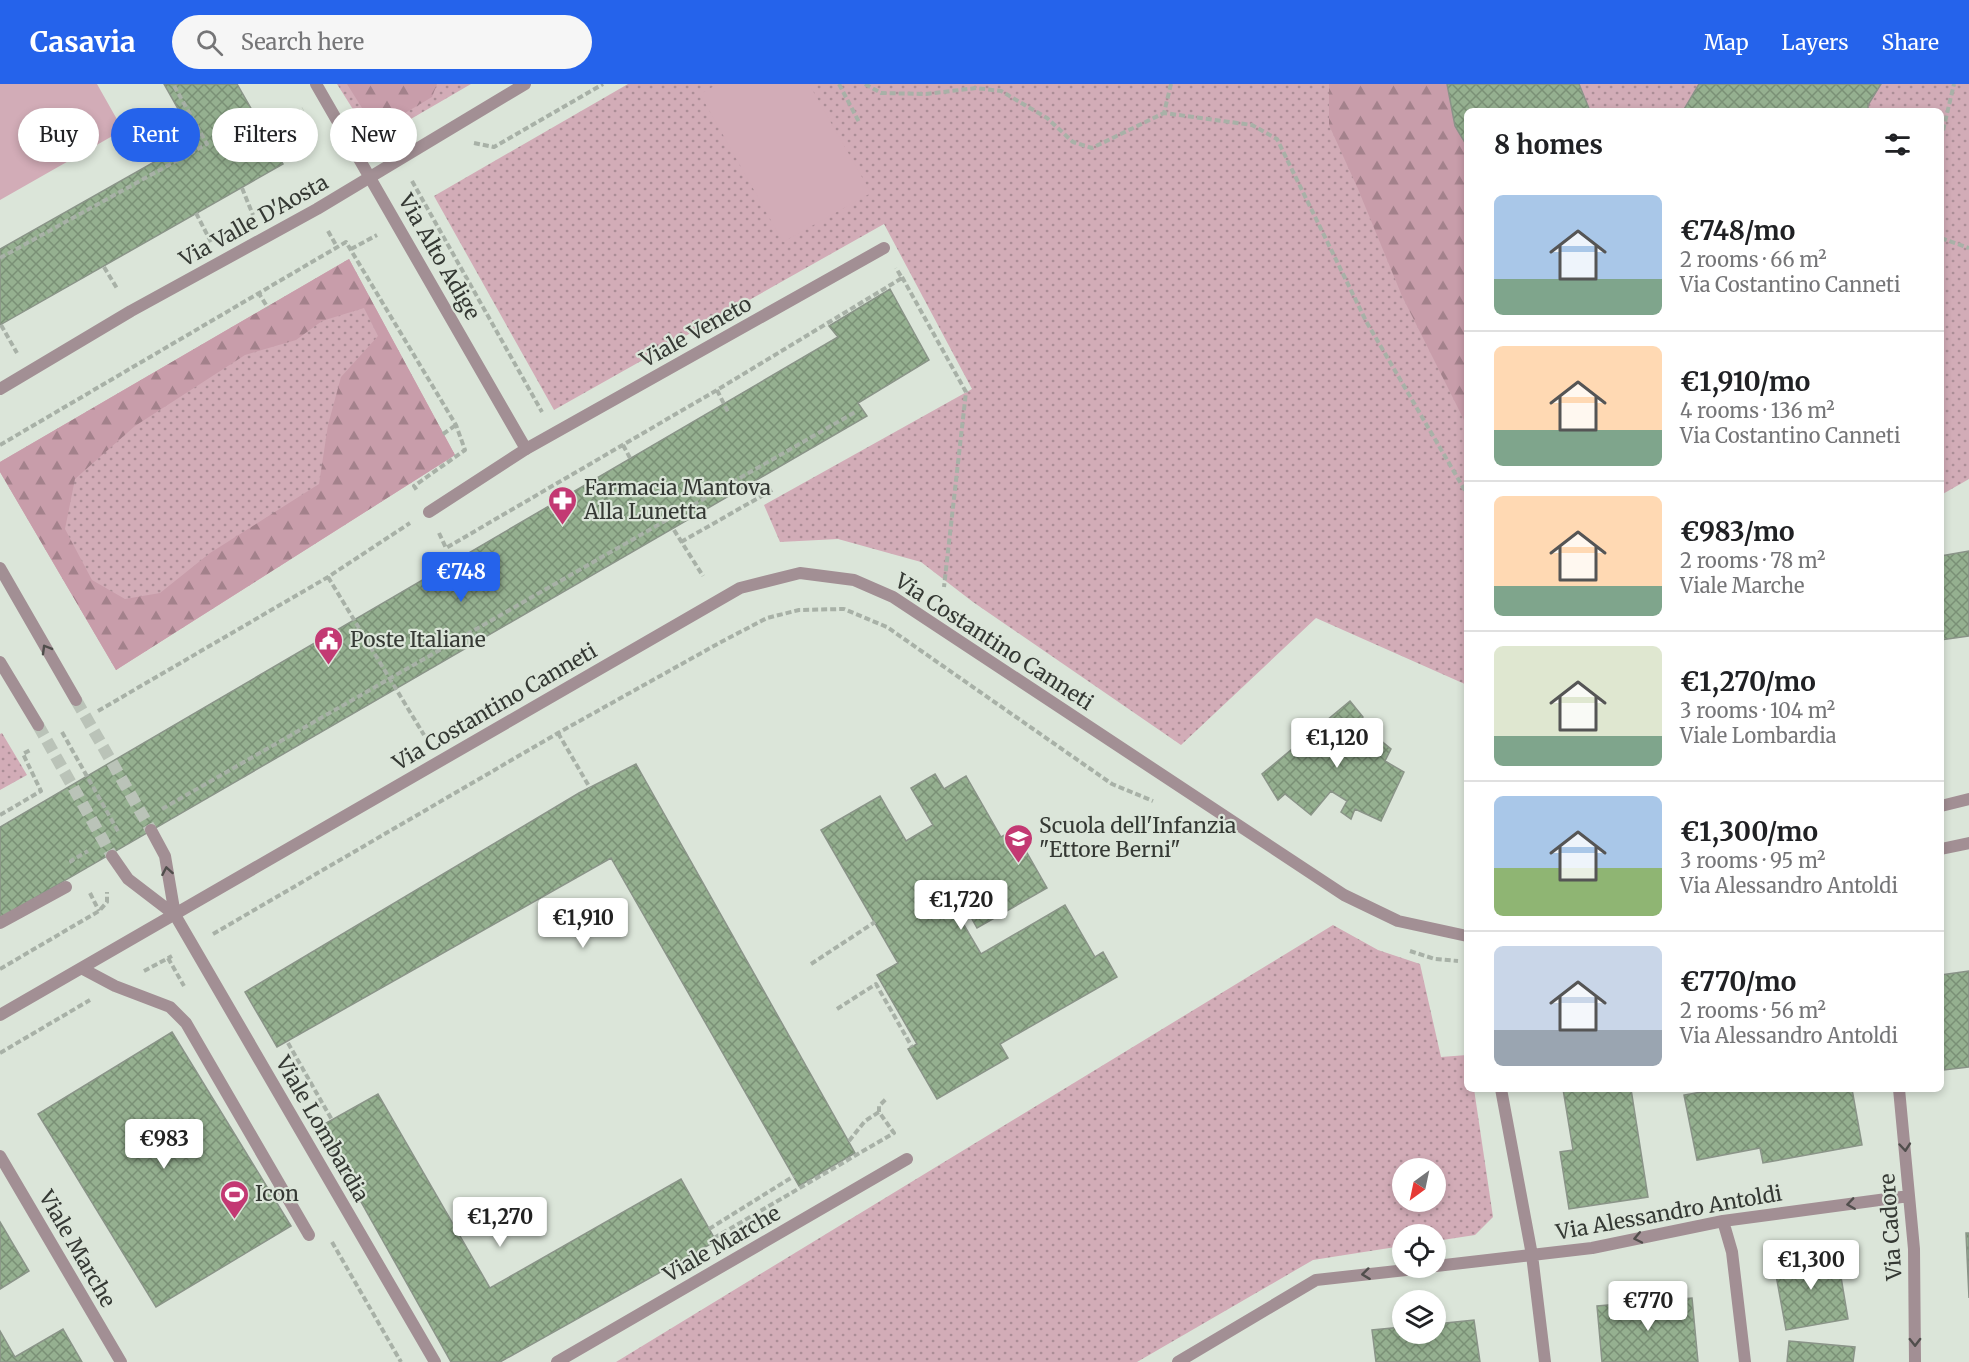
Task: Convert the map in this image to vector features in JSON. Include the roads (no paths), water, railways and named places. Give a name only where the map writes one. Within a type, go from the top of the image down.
[{"type":"street","name":"Via Alto Adige","points":[[316,84],[526,449]]},
{"type":"street","name":"Via Valle D'Aosta","points":[[0,388],[370,177],[525,84]]},
{"type":"street","name":"Viale Veneto","points":[[429,512],[526,449],[884,248]]},
{"type":"street","points":[[0,568],[75,700]]},
{"type":"street","name":"Via Costantino Canneti","points":[[0,1015],[740,588],[800,573],[854,580],[893,597],[1344,895],[1398,921],[1464,935]]},
{"type":"street","points":[[0,662],[38,725]]},
{"type":"street","points":[[1944,805],[1969,799]]},
{"type":"street","name":"Viale Lombardia","points":[[150,830],[165,856],[175,915],[435,1362]]},
{"type":"street","points":[[1944,848],[1969,843]]},
{"type":"street","name":"Viale Lombardia","points":[[112,856],[128,879],[175,915]]},
{"type":"street","points":[[0,923],[66,887]]},
{"type":"street","points":[[83,969],[115,986],[170,1007],[186,1023],[309,1234]]},
{"type":"street","points":[[1502,1092],[1532,1255],[1545,1362]]},
{"type":"street","name":"Via Cadore","points":[[1899,1092],[1914,1249],[1915,1362]]},
{"type":"street","name":"Viale Marche","points":[[0,1156],[121,1362]]},
{"type":"street","name":"Viale Marche","points":[[557,1362],[907,1159]]},
{"type":"street","name":"Via Alessandro Antoldi","points":[[1446,1265],[1592,1248],[1723,1221],[1909,1196]]},
{"type":"street","points":[[1723,1221],[1732,1252],[1745,1362]]},
{"type":"street","points":[[1178,1362],[1316,1280],[1392,1272]]},
{"type":"tunnel","points":[[76,700],[151,830]]},
{"type":"tunnel","points":[[38,725],[112,856]]},
{"type":"place","name":"Farmacia Mantova Alla Lunetta","points":[[563,526]]},
{"type":"place","name":"Poste Italiane","points":[[329,666]]},
{"type":"place","name":"Scuola dell'Infanzia \"Ettore Berni\"","points":[[1018,864]]},
{"type":"place","name":"Icon","points":[[234,1220]]}]
